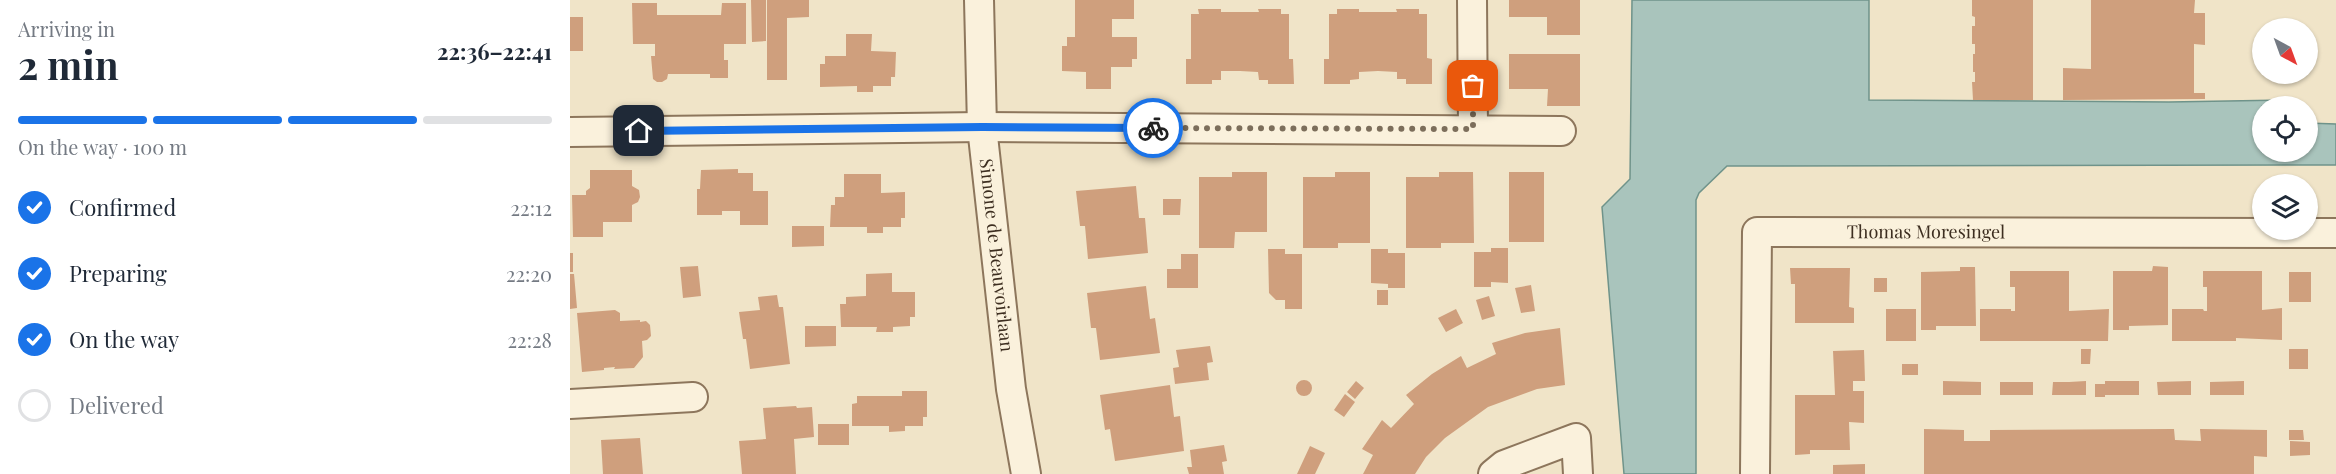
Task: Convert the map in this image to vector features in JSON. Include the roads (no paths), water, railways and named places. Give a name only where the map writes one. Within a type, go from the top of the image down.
[{"type":"street","name":"Simone de Beauvoirlaan","points":[[979,0],[982,127],[1011,389],[1026,474]]},
{"type":"street","points":[[1472,0],[1473,129]]},
{"type":"street","points":[[570,132],[982,127],[1561,131]]},
{"type":"street","name":"Thomas Moresingel","points":[[1755,474],[1757,232],[2336,233]]},
{"type":"street","points":[[570,404],[693,397]]},
{"type":"street","points":[[1493,474],[1504,465],[1576,438],[1578,474]]},
{"type":"water","points":[[1632,0],[1869,0],[1869,100],[2252,101],[2252,162],[2318,162],[2318,123],[2336,124],[2336,165],[1727,166],[1699,193],[1696,200],[1696,474],[1624,474],[1602,207],[1630,179]]}]
